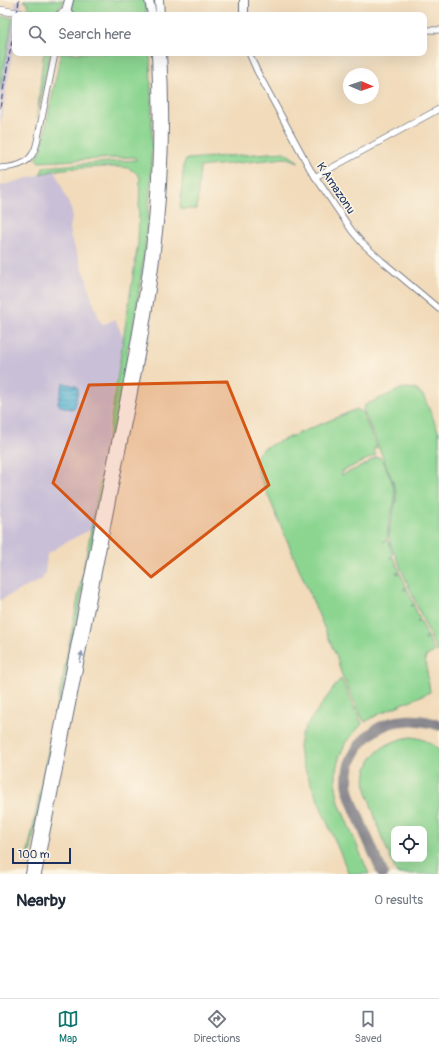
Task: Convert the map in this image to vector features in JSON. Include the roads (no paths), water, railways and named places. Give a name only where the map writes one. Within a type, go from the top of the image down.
[{"type":"highway","points":[[66,12],[69,0]]},
{"type":"highway","points":[[151,0],[155,12]]},
{"type":"highway","points":[[157,12],[160,0]]},
{"type":"highway","points":[[244,0],[244,12]]},
{"type":"highway","points":[[30,874],[124,403],[142,302],[150,249],[156,175],[158,102],[156,56]]},
{"type":"highway","points":[[37,874],[135,381],[150,295],[159,225],[163,176],[164,112],[162,56]]},
{"type":"main road","points":[[0,10],[12,12]]},
{"type":"street","points":[[427,30],[439,30]]},
{"type":"street","points":[[0,168],[17,166],[28,160],[33,155],[36,148],[54,56]]},
{"type":"street","name":"K Amazonu","points":[[250,56],[315,177],[352,231],[363,244],[402,279],[439,309]]},
{"type":"street","points":[[315,177],[439,109]]},
{"type":"water","points":[[63,383],[76,386],[78,389],[75,407],[71,409],[60,406],[58,403]]},
{"type":"railway","points":[[17,12],[19,0]]},
{"type":"railway","points":[[0,108],[12,41]]}]
